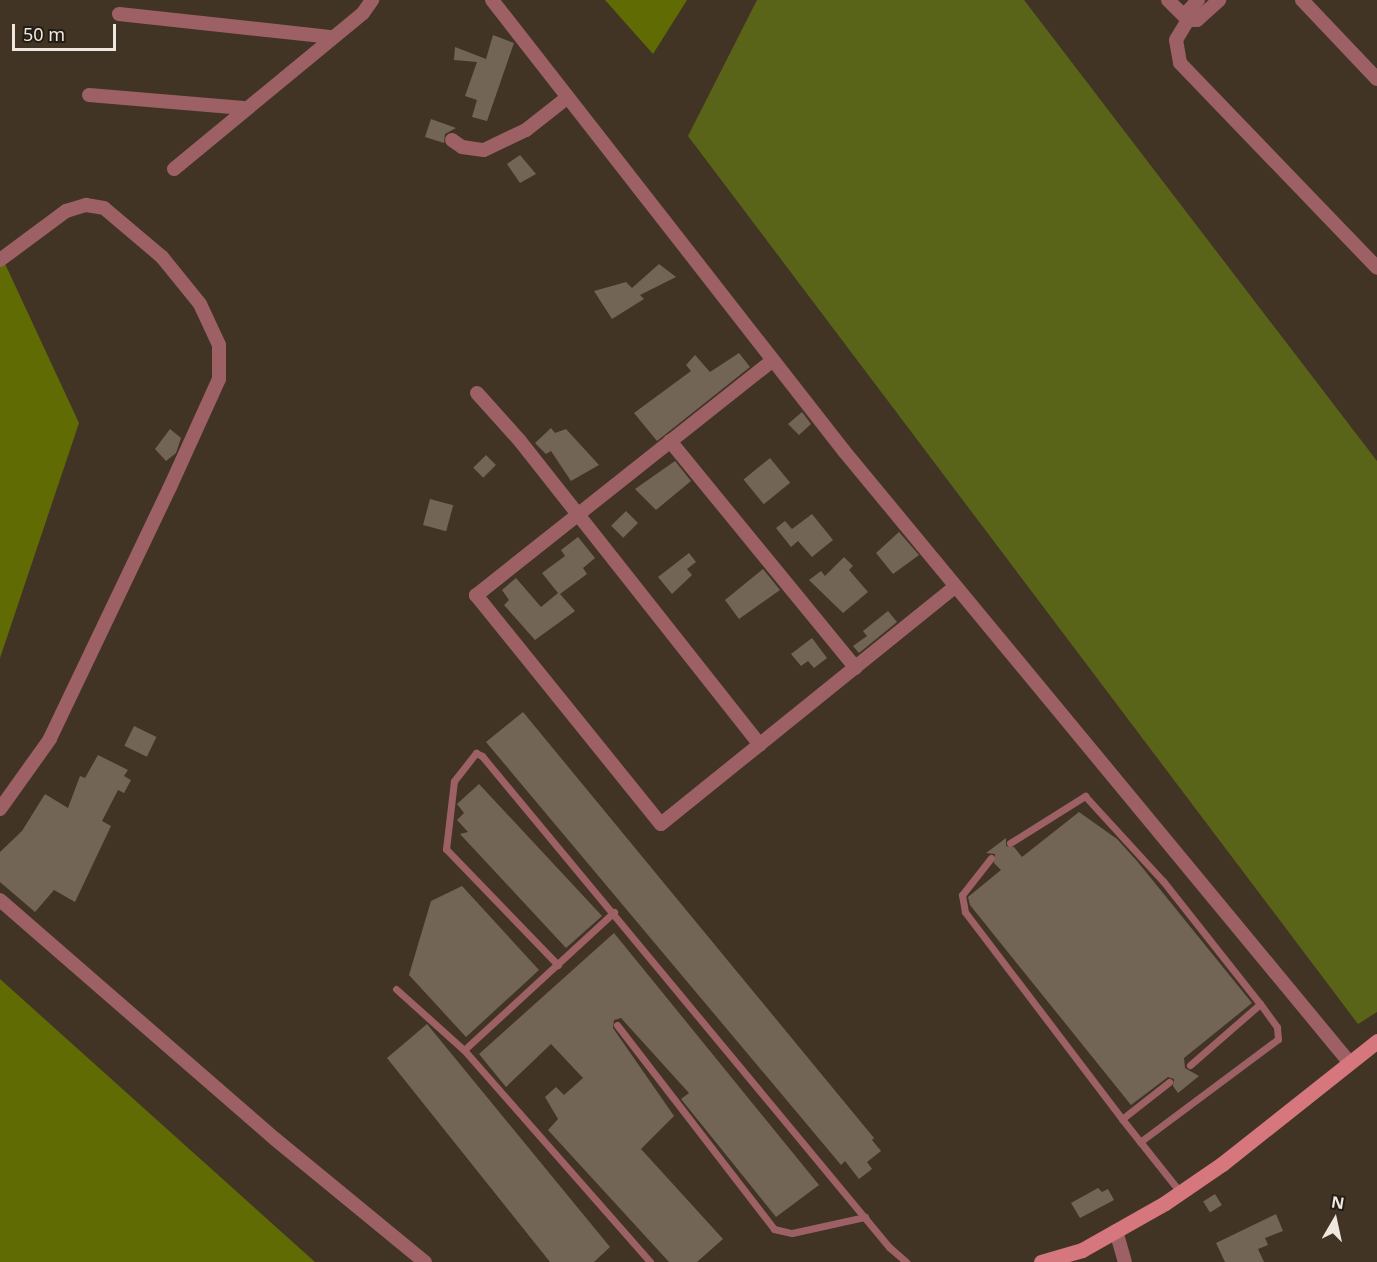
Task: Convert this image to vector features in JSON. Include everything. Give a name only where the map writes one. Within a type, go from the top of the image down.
[{"type":"main road","points":[[1041,1262],[1082,1250],[1180,1192],[1222,1164],[1377,1041]]},
{"type":"street","points":[[174,169],[243,108],[363,13],[372,0]]},
{"type":"street","points":[[492,0],[772,360],[955,587],[1350,1063]]},
{"type":"street","points":[[1168,0],[1188,20],[1197,20],[1219,0]]},
{"type":"street","points":[[1198,0],[1188,11],[1188,20],[1175,46],[1180,63],[1377,268]]},
{"type":"street","points":[[1302,0],[1377,79]]},
{"type":"street","points":[[119,14],[330,37]]},
{"type":"street","points":[[89,95],[243,108]]},
{"type":"street","points":[[452,140],[462,147],[484,150],[526,129],[568,97]]},
{"type":"street","points":[[0,260],[66,211],[86,205],[104,208],[162,257],[200,304],[219,345],[219,379],[170,487],[50,739],[0,809]]},
{"type":"street","points":[[772,360],[476,595],[661,824],[955,587]]},
{"type":"street","points":[[477,393],[520,441],[576,515],[760,745]]},
{"type":"street","points":[[670,441],[856,668]]},
{"type":"street","points":[[0,900],[274,1139],[425,1262]]},
{"type":"street","points":[[1116,1231],[1125,1262]]},
{"type":"lane","points":[[558,965],[446,849],[450,795],[469,758],[476,753],[482,756],[614,912],[865,1217],[906,1262]]},
{"type":"lane","points":[[1011,843],[1080,797],[1091,799],[1163,881],[1277,1027],[1278,1039],[1140,1142]]},
{"type":"lane","points":[[991,858],[962,895],[964,912],[1180,1192]]},
{"type":"lane","points":[[464,1050],[614,912]]},
{"type":"lane","points":[[396,989],[464,1050],[650,1262]]},
{"type":"lane","points":[[1190,1065],[1260,1004]]},
{"type":"lane","points":[[616,1025],[774,1229],[792,1233],[865,1217]]},
{"type":"lane","points":[[1122,1119],[1169,1082]]},
{"type":"green space","points":[[605,0],[687,0],[653,54]]},
{"type":"green space","points":[[757,0],[1024,0],[1377,461],[1377,1012],[1358,1024],[688,136]]},
{"type":"green space","points":[[0,253],[79,423],[0,658]]},
{"type":"green space","points":[[0,979],[315,1262],[0,1262]]},
{"type":"building","points":[[493,35],[514,43],[487,121],[472,117],[477,100],[465,96],[477,62],[454,60],[455,47],[486,59]]},
{"type":"building","points":[[431,119],[456,128],[445,134],[444,143],[425,137]]},
{"type":"building","points":[[520,155],[536,174],[520,183],[507,164]]},
{"type":"building","points":[[659,264],[676,277],[640,295],[644,299],[612,319],[594,291],[626,282],[632,288]]},
{"type":"building","points":[[739,353],[750,367],[657,441],[634,413],[691,371],[686,365],[695,355],[710,372]]},
{"type":"building","points":[[802,412],[811,424],[799,435],[788,424]]},
{"type":"building","points":[[551,428],[555,433],[566,429],[599,465],[571,481],[551,451],[546,454],[535,443]]},
{"type":"building","points":[[170,429],[181,438],[176,453],[166,461],[155,449]]},
{"type":"building","points":[[486,455],[496,465],[483,478],[473,468]]},
{"type":"building","points":[[770,458],[790,483],[764,504],[744,479]]},
{"type":"building","points":[[675,461],[691,481],[656,510],[635,489]]},
{"type":"building","points":[[430,499],[453,505],[446,531],[423,525]]},
{"type":"building","points":[[626,511],[638,523],[623,538],[611,526]]},
{"type":"building","points":[[812,514],[833,540],[812,557],[798,541],[791,547],[776,528],[785,521],[792,529]]},
{"type":"building","points":[[899,532],[919,555],[893,574],[876,553]]},
{"type":"building","points":[[578,537],[595,558],[583,568],[587,574],[560,594],[575,611],[535,640],[504,605],[509,600],[502,590],[516,578],[541,607],[558,593],[542,573],[565,556],[561,550]]},
{"type":"building","points":[[689,553],[696,562],[687,569],[692,575],[672,594],[658,577]]},
{"type":"building","points":[[844,557],[853,566],[849,570],[868,592],[843,613],[809,580],[821,571],[825,576]]},
{"type":"building","points":[[763,569],[780,590],[739,619],[725,600]]},
{"type":"building","points":[[888,611],[897,622],[859,653],[853,646],[867,636],[863,631]]},
{"type":"building","points":[[812,638],[827,658],[814,668],[808,661],[801,666],[791,654]]},
{"type":"building","points":[[523,712],[874,1138],[872,1140],[881,1151],[867,1162],[872,1169],[859,1179],[845,1161],[841,1165],[486,742]]},
{"type":"building","points":[[134,726],[156,737],[147,757],[124,746]]},
{"type":"building","points":[[98,755],[128,770],[124,776],[131,780],[124,793],[118,790],[102,821],[111,826],[75,902],[54,890],[35,912],[0,882],[0,852],[22,831],[45,794],[68,808],[80,776],[85,778]]},
{"type":"building","points":[[479,784],[602,916],[566,948],[460,834],[468,832],[457,820],[464,813],[457,804]]},
{"type":"building","points":[[1079,812],[1117,839],[1137,861],[1252,1003],[1184,1058],[1185,1068],[1199,1076],[1178,1093],[1173,1086],[1174,1079],[1168,1077],[1131,1105],[970,905],[968,897],[1001,870],[994,863],[995,854],[986,853],[1006,838],[1006,846],[1014,847],[1022,857]]},
{"type":"building","points":[[462,886],[539,970],[466,1037],[409,975],[431,901]]},
{"type":"building","points":[[614,933],[819,1185],[776,1217],[681,1099],[689,1093],[621,1018],[614,1020],[613,1028],[674,1116],[641,1149],[723,1239],[697,1262],[669,1262],[548,1130],[558,1119],[545,1097],[556,1087],[564,1095],[583,1078],[551,1044],[506,1087],[479,1054]]},
{"type":"building","points":[[427,1024],[610,1247],[594,1262],[550,1262],[387,1058]]},
{"type":"building","points":[[1098,1188],[1102,1192],[1108,1189],[1114,1200],[1080,1218],[1071,1203]]},
{"type":"building","points":[[1215,1194],[1222,1205],[1210,1212],[1203,1201]]},
{"type":"building","points":[[1276,1214],[1283,1231],[1265,1238],[1268,1245],[1258,1249],[1264,1262],[1225,1262],[1216,1243]]}]
